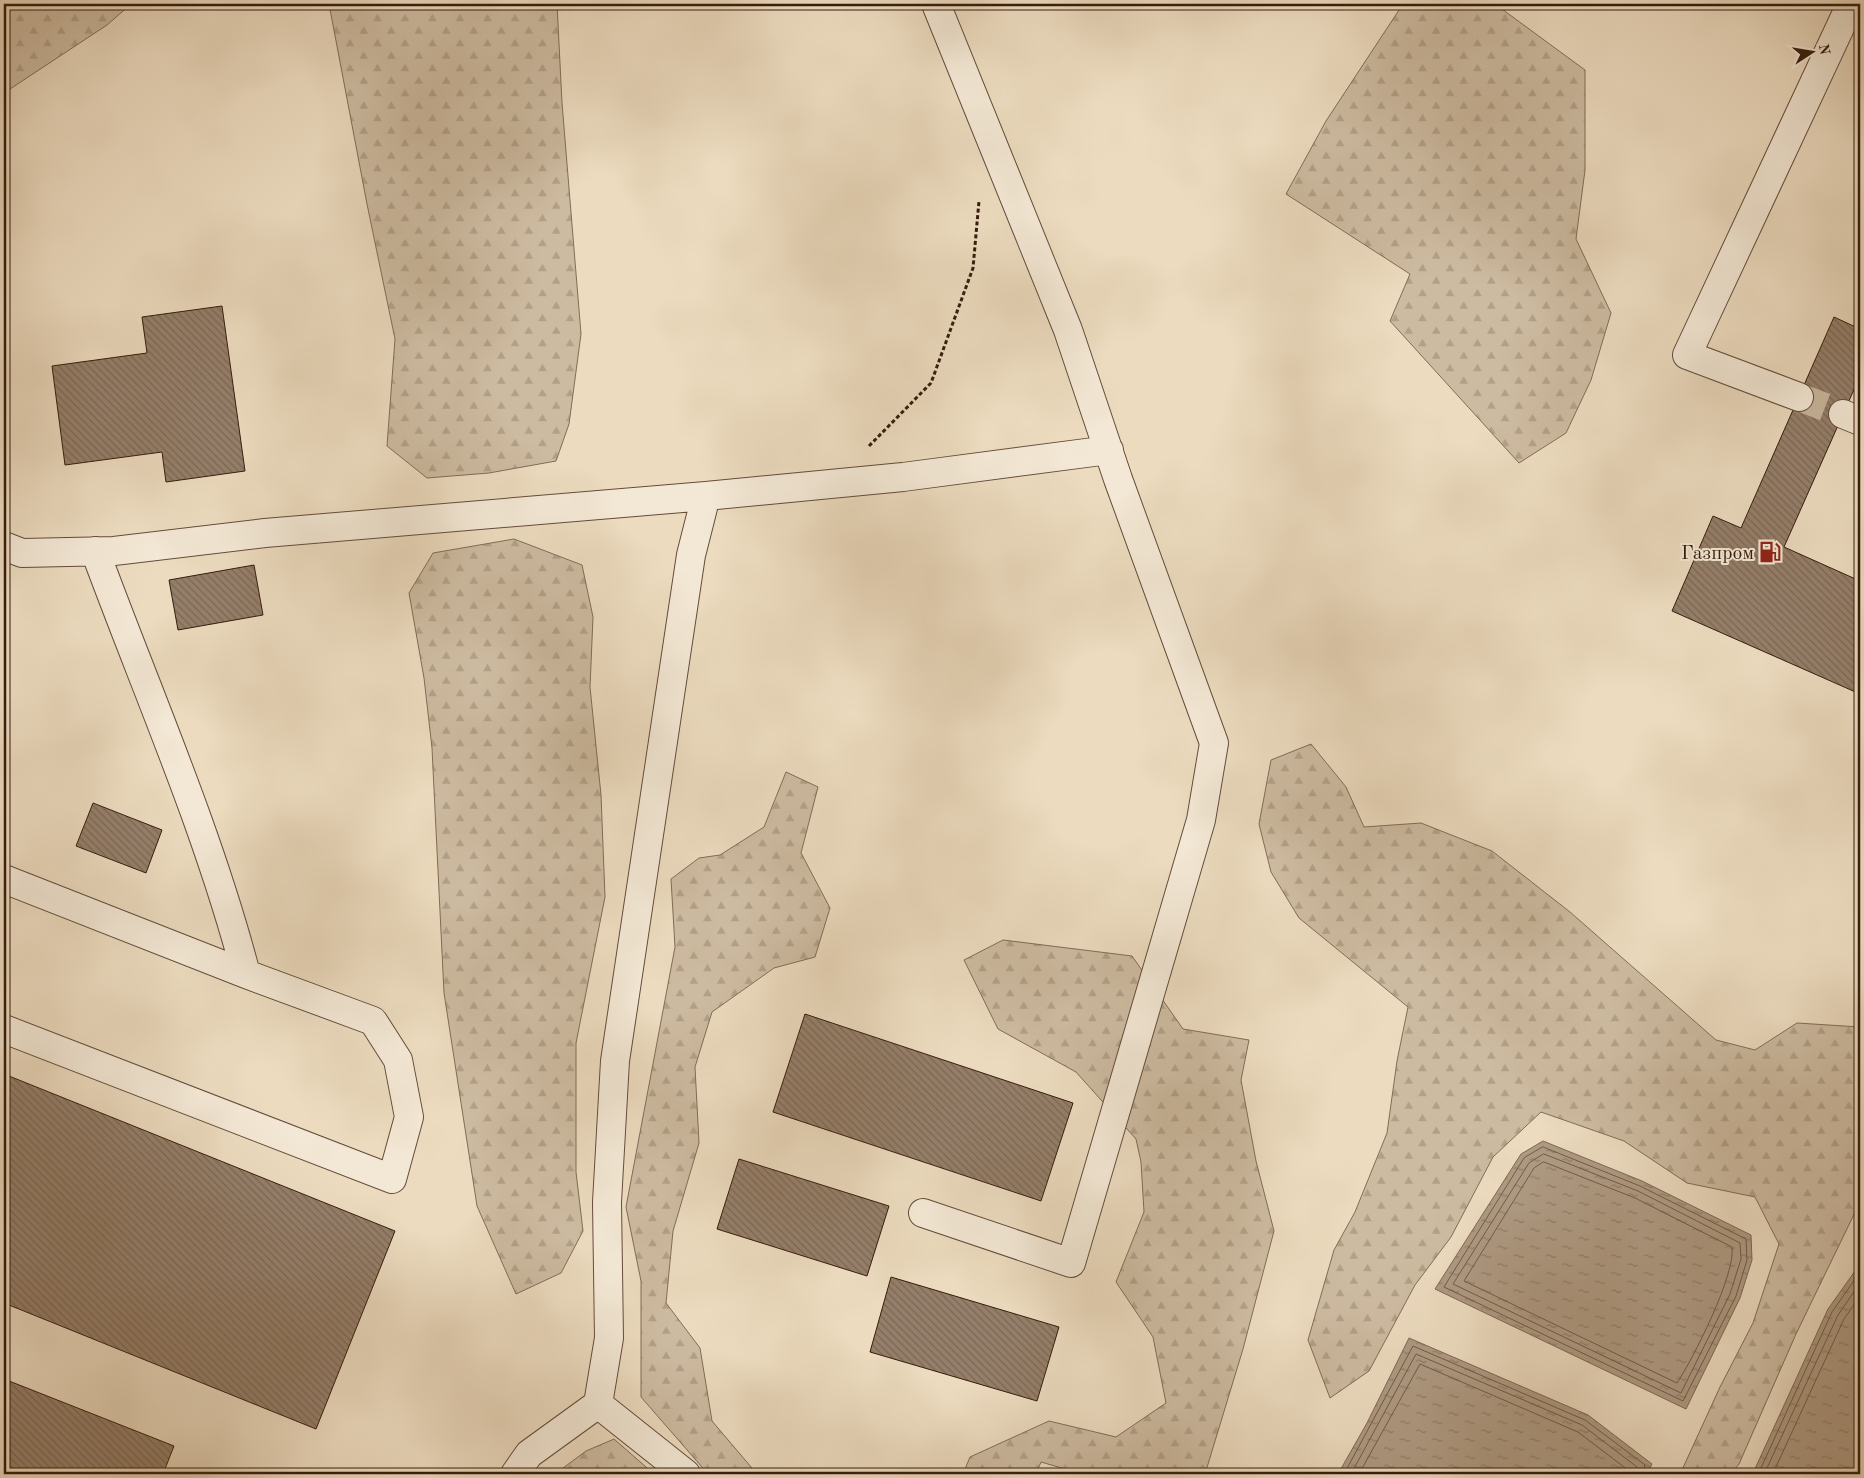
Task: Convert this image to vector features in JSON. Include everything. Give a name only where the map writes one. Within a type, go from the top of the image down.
[{"type":"lane","points":[[923,1213],[1071,1263],[1201,820],[1214,743],[1068,330],[936,4]]},
{"type":"lane","points":[[1798,397],[1687,355],[1851,4]]},
{"type":"lane","points":[[4,546],[22,553],[95,551],[284,531],[706,496],[903,477],[1109,450]]},
{"type":"lane","points":[[515,1474],[529,1454],[598,1404],[609,1338],[607,1202],[615,1061],[691,555],[706,496]]},
{"type":"lane","points":[[95,551],[201,824],[231,918],[246,974]]},
{"type":"lane","points":[[4,879],[246,974],[373,1021],[398,1060],[409,1117],[392,1179],[4,1029]]},
{"type":"lane","points":[[598,1404],[686,1474]]},
{"type":"path","points":[[866,448],[931,383],[973,268],[980,193]]},
{"type":"green space","points":[[4,4],[131,4],[107,25],[4,93]]},
{"type":"green space","points":[[329,4],[557,4],[562,103],[581,334],[569,424],[556,461],[489,473],[427,478],[387,446],[395,339]]},
{"type":"green space","points":[[1403,4],[1495,4],[1585,70],[1585,170],[1576,239],[1611,313],[1591,380],[1566,433],[1519,463],[1390,321],[1410,274],[1286,194],[1326,121]]},
{"type":"green space","points":[[514,539],[582,565],[593,617],[590,687],[601,795],[605,897],[576,1043],[576,1172],[583,1231],[561,1273],[516,1294],[477,1206],[444,993],[432,748],[424,678],[409,593],[433,553]]},
{"type":"green space","points":[[1311,744],[1346,787],[1364,827],[1421,823],[1492,851],[1570,912],[1716,1040],[1755,1050],[1797,1023],[1860,1027],[1860,1202],[1796,1334],[1739,1464],[1731,1474],[1684,1474],[1682,1470],[1720,1387],[1753,1323],[1779,1244],[1755,1197],[1687,1183],[1624,1141],[1541,1112],[1493,1157],[1451,1237],[1415,1285],[1369,1371],[1330,1398],[1308,1340],[1334,1250],[1355,1212],[1387,1133],[1397,1061],[1408,1007],[1299,918],[1271,872],[1259,824],[1271,760]]},
{"type":"green space","points":[[786,772],[818,787],[801,853],[830,908],[815,957],[774,968],[712,1012],[695,1067],[699,1143],[673,1231],[666,1303],[700,1348],[712,1421],[757,1474],[708,1474],[641,1397],[641,1281],[626,1207],[675,947],[671,879],[699,858],[720,855],[764,827]]},
{"type":"green space","points":[[1003,940],[1132,956],[1183,1029],[1249,1040],[1241,1080],[1256,1161],[1274,1231],[1243,1349],[1205,1474],[1082,1474],[1041,1462],[1036,1474],[963,1474],[970,1457],[1049,1421],[1116,1437],[1166,1403],[1153,1337],[1116,1282],[1144,1212],[1141,1162],[1136,1139],[1076,1072],[998,1029],[964,960]]},
{"type":"green space","points":[[614,1439],[654,1474],[555,1474],[586,1451]]},
{"type":"water","points":[[1543,1141],[1642,1181],[1751,1235],[1752,1260],[1740,1298],[1686,1409],[1435,1289],[1521,1154]]},
{"type":"water","points":[[1860,1264],[1860,1474],[1760,1474],[1754,1471],[1828,1309]]},
{"type":"water","points":[[1409,1338],[1588,1415],[1652,1464],[1647,1474],[1338,1474],[1367,1423]]},
{"type":"building","points":[[222,306],[245,471],[166,482],[162,452],[65,465],[52,366],[147,353],[142,317]]},
{"type":"building","points":[[1834,317],[1860,329],[1860,376],[1784,547],[1860,581],[1860,694],[1672,611],[1713,516],[1741,528]]},
{"type":"building","points":[[254,565],[263,615],[178,630],[169,580]]},
{"type":"building","points":[[93,803],[162,830],[146,873],[76,846]]},
{"type":"building","points":[[805,1014],[1073,1103],[1041,1201],[773,1112]]},
{"type":"building","points":[[4,1074],[395,1231],[316,1429],[4,1303]]},
{"type":"building","points":[[739,1159],[889,1206],[867,1276],[717,1229]]},
{"type":"building","points":[[891,1277],[1059,1327],[1037,1401],[870,1352]]},
{"type":"building","points":[[4,1379],[174,1446],[163,1474],[4,1474]]},
{"type":"tunnel","points":[[1799,397],[1843,414]]},
{"type":"place","name":"Газпром","points":[[1770,552]]}]
